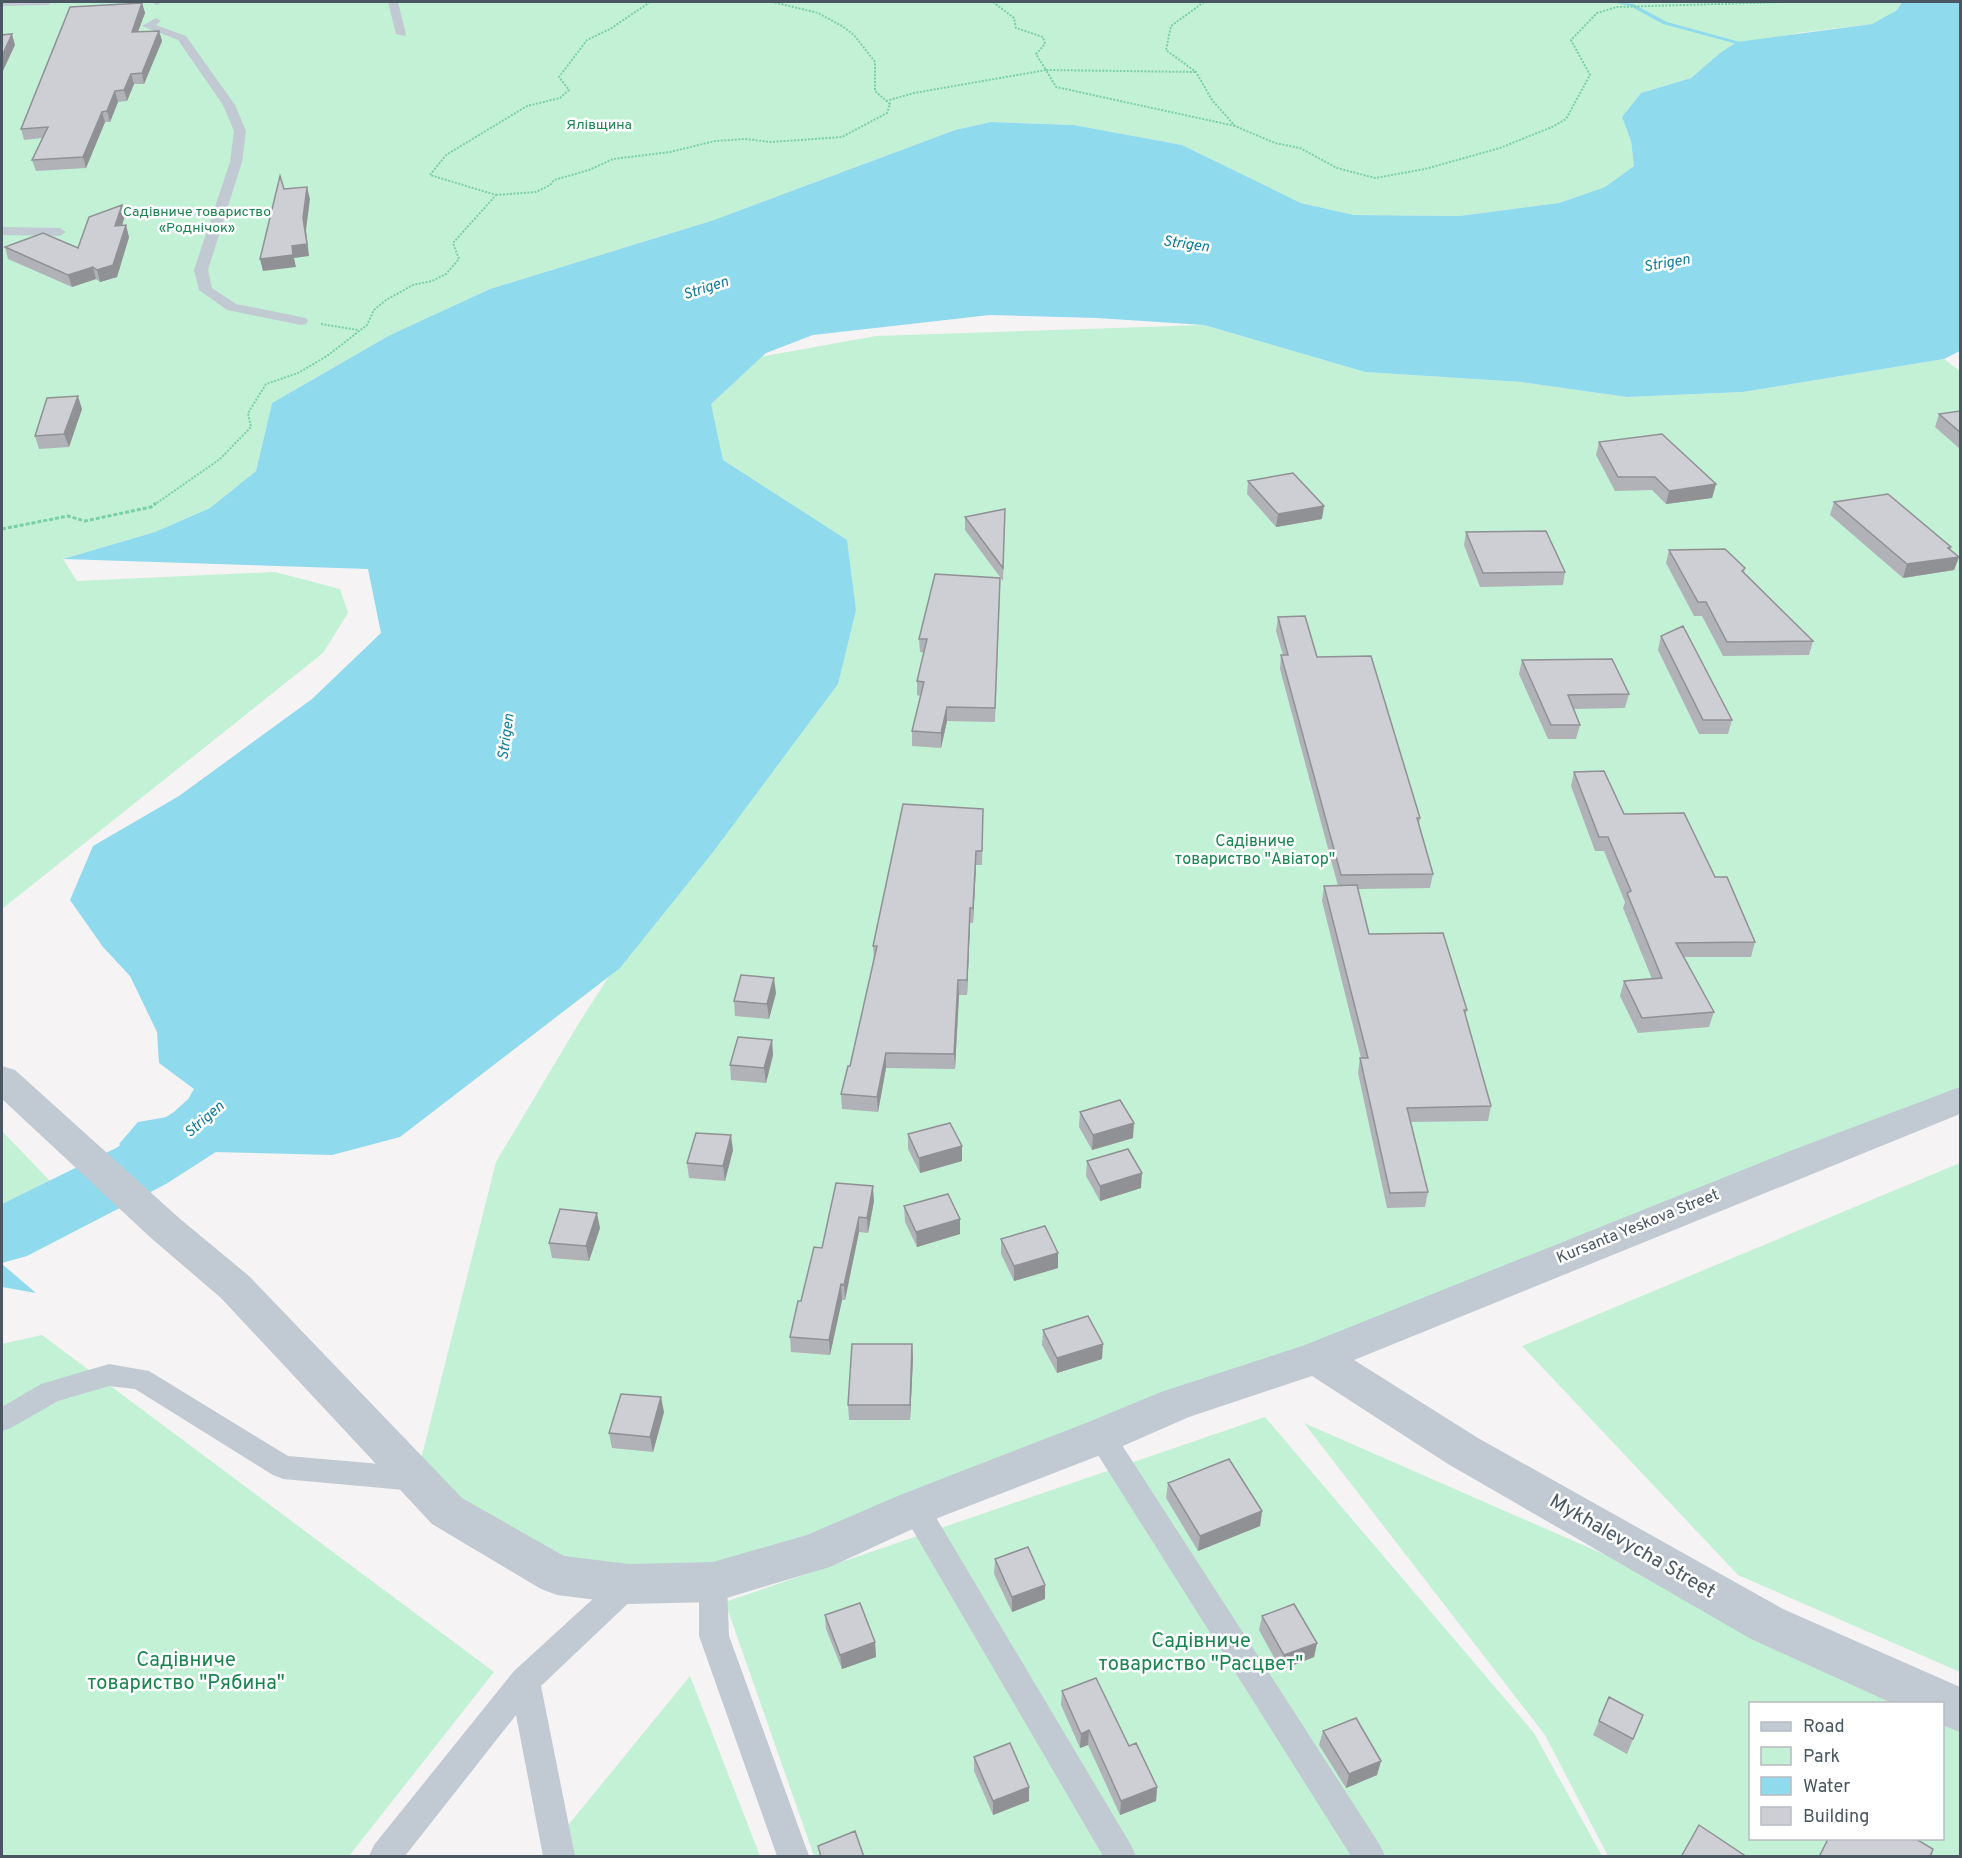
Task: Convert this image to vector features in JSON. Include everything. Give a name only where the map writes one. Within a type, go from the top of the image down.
[{"type":"street","name":"Kursanta Yeskova Street","points":[[2,1078],[165,1227],[235,1287],[447,1511],[557,1575],[629,1584],[713,1582],[814,1553],[915,1508],[1101,1436],[1176,1404],[1317,1358],[1797,1163],[1960,1100]]},
{"type":"street","name":"Mykhalevycha Street","points":[[1317,1358],[1463,1451],[1767,1624],[1942,1702]]},
{"type":"street","name":"Mykhalevycha Street","points":[[1944,1703],[1960,1710]]},
{"type":"lane","points":[[2,3],[48,2]]},
{"type":"lane","points":[[393,2],[401,34]]},
{"type":"lane","points":[[156,21],[147,26],[182,38],[229,105],[240,131],[236,162],[201,270],[206,290],[232,308],[301,321]]},
{"type":"lane","points":[[2,231],[60,232]]},
{"type":"lane","points":[[2,1420],[50,1392],[109,1375],[140,1379],[283,1467],[416,1479]]},
{"type":"lane","points":[[1101,1436],[1369,1857]]},
{"type":"lane","points":[[915,1508],[950,1564],[1120,1857]]},
{"type":"lane","points":[[713,1582],[714,1636],[794,1857]]},
{"type":"lane","points":[[385,1857],[525,1681],[629,1584]]},
{"type":"lane","points":[[525,1681],[559,1857]]},
{"type":"path","points":[[650,2],[610,29],[587,40],[559,77],[569,90],[560,98],[527,106],[446,155],[430,175],[496,195],[540,190],[551,186],[554,180],[589,170],[613,159],[670,152],[715,141],[745,139],[771,142],[842,137],[887,113],[890,104],[875,91],[876,61],[861,41],[833,19],[806,7],[773,2]]},
{"type":"path","points":[[993,2],[1014,18],[1016,28],[1043,37],[1045,44],[1036,54],[1056,87],[1235,126],[1275,143],[1300,148],[1337,168],[1375,178],[1425,169],[1508,145],[1566,119],[1590,75],[1571,40],[1597,13],[1631,5],[1783,2]]},
{"type":"path","points":[[1204,2],[1171,26],[1166,50],[1196,72],[1212,100],[1235,126]]},
{"type":"path","points":[[886,101],[914,93],[1046,70],[1196,72]]},
{"type":"path","points":[[2,530],[68,516],[85,521],[151,507],[220,459],[251,427],[248,413],[266,384],[297,373],[327,356],[367,325],[374,310],[386,300],[413,285],[432,281],[446,274],[459,259],[453,243],[496,195]]},
{"type":"path","points":[[301,321],[358,330]]},
{"type":"green space","points":[[2,2],[1902,2],[1897,10],[1872,24],[1798,33],[1720,53],[1691,78],[1641,93],[1622,117],[1631,141],[1634,166],[1605,187],[1559,203],[1459,216],[1354,215],[1301,203],[1182,145],[1074,125],[991,122],[955,130],[714,220],[490,289],[390,335],[272,403],[256,471],[210,508],[155,532],[63,559],[77,581],[275,572],[340,589],[348,613],[323,653],[2,909]]},
{"type":"green space","name":"Садівниче товариство \"Авіатор\"","points":[[1204,325],[1365,372],[1521,382],[1627,397],[1743,392],[1944,359],[1960,371],[1960,1100],[713,1582],[557,1575],[416,1479],[496,1162],[579,1023],[788,696],[684,425],[737,361],[876,336]]},
{"type":"green space","points":[[2,1131],[50,1181],[2,1204]]},
{"type":"green space","points":[[1960,1163],[1960,1672],[1738,1575],[1522,1346]]},
{"type":"green space","name":"Садівниче товариство \"Рябина\"","points":[[42,1335],[494,1672],[349,1856],[2,1856],[2,1344]]},
{"type":"green space","name":"Садівниче товариство \"Расцвет\"","points":[[1265,1417],[1534,1733],[1602,1856],[814,1856],[725,1602]]},
{"type":"green space","points":[[1304,1423],[1942,1702],[1749,1702],[1749,1840],[1944,1840],[1944,1703],[1960,1710],[1960,1856],[1608,1856],[1545,1735]]},
{"type":"green space","points":[[690,1676],[760,1856],[543,1856]]},
{"type":"water","points":[[1902,2],[1960,2],[1960,351],[1944,359],[1743,392],[1627,397],[1521,382],[1365,372],[1204,325],[1097,318],[990,315],[813,335],[766,353],[711,404],[723,460],[847,540],[856,610],[838,684],[713,852],[620,968],[400,1137],[332,1155],[213,1152],[156,1181],[119,1144],[138,1122],[179,1115],[194,1089],[159,1063],[157,1032],[130,976],[103,947],[70,900],[93,846],[179,796],[312,699],[381,633],[368,569],[63,559],[155,532],[210,508],[256,471],[272,403],[390,335],[490,289],[714,220],[955,130],[991,122],[1074,125],[1182,145],[1301,203],[1354,215],[1459,216],[1559,203],[1605,187],[1634,166],[1631,141],[1622,117],[1641,93],[1691,78],[1720,53],[1737,42],[1872,24],[1897,10]]},
{"type":"water","points":[[2,1264],[36,1293],[2,1287]]},
{"type":"building","points":[[142,3],[132,32],[159,31],[142,73],[131,74],[124,90],[115,91],[107,111],[102,112],[83,157],[32,160],[48,127],[21,129],[70,7]]},
{"type":"building","points":[[12,34],[2,56],[2,35]]},
{"type":"building","points":[[280,176],[284,189],[307,187],[303,218],[307,244],[292,246],[293,255],[260,259]]},
{"type":"building","points":[[122,205],[115,226],[126,225],[113,265],[97,270],[93,267],[68,275],[5,247],[43,233],[78,248],[89,217]]},
{"type":"building","points":[[78,396],[64,434],[35,436],[47,398]]},
{"type":"building","points":[[1960,411],[1960,432],[1939,414]]},
{"type":"building","points":[[1662,434],[1716,484],[1669,491],[1655,477],[1618,477],[1599,442]]},
{"type":"building","points":[[1293,473],[1324,506],[1278,514],[1248,481]]},
{"type":"building","points":[[1888,494],[1951,547],[1948,548],[1959,557],[1907,564],[1834,502]]},
{"type":"building","points":[[1005,509],[1003,568],[965,517]]},
{"type":"building","points":[[1546,531],[1565,572],[1483,573],[1466,532]]},
{"type":"building","points":[[1725,549],[1745,568],[1742,571],[1813,641],[1727,642],[1706,602],[1698,602],[1669,550]]},
{"type":"building","points":[[935,574],[1000,578],[995,708],[947,707],[941,733],[912,731],[924,682],[917,681],[927,639],[919,639]]},
{"type":"building","points":[[1305,616],[1317,657],[1371,656],[1420,818],[1417,818],[1433,874],[1341,875],[1281,655],[1288,655],[1278,617]]},
{"type":"building","points":[[1683,626],[1732,720],[1703,720],[1661,636]]},
{"type":"building","points":[[1612,659],[1629,694],[1568,695],[1580,725],[1551,725],[1522,660]]},
{"type":"building","points":[[1604,771],[1624,814],[1684,813],[1715,877],[1727,877],[1755,942],[1676,943],[1714,1012],[1642,1018],[1624,981],[1662,978],[1627,893],[1631,891],[1608,837],[1599,837],[1574,772]]},
{"type":"building","points":[[903,804],[983,809],[982,851],[976,851],[973,908],[970,908],[967,980],[958,980],[954,1054],[886,1053],[877,1097],[841,1094],[848,1066],[850,1066],[877,946],[873,946]]},
{"type":"building","points":[[1357,885],[1369,934],[1443,933],[1467,1010],[1464,1010],[1491,1106],[1407,1108],[1428,1192],[1390,1193],[1360,1058],[1368,1058],[1324,886]]},
{"type":"building","points":[[741,975],[774,978],[767,1004],[734,1001]]},
{"type":"building","points":[[738,1037],[772,1040],[764,1068],[730,1065]]},
{"type":"building","points":[[1120,1100],[1134,1123],[1093,1135],[1080,1112]]},
{"type":"building","points":[[950,1123],[962,1146],[919,1158],[908,1134]]},
{"type":"building","points":[[696,1133],[731,1135],[723,1166],[687,1163]]},
{"type":"building","points":[[1128,1149],[1142,1173],[1100,1186],[1087,1161]]},
{"type":"building","points":[[836,1183],[873,1186],[867,1218],[859,1217],[829,1340],[790,1337],[814,1247],[822,1248]]},
{"type":"building","points":[[948,1194],[960,1219],[916,1232],[904,1206]]},
{"type":"building","points":[[560,1209],[597,1213],[586,1246],[549,1243]]},
{"type":"building","points":[[1045,1226],[1058,1253],[1014,1266],[1001,1239]]},
{"type":"building","points":[[1088,1316],[1103,1344],[1057,1358],[1043,1330]]},
{"type":"building","points":[[852,1344],[912,1344],[910,1405],[848,1405]]},
{"type":"building","points":[[621,1394],[661,1397],[650,1437],[609,1433]]},
{"type":"building","points":[[1229,1459],[1262,1511],[1200,1536],[1168,1483]]},
{"type":"building","points":[[1028,1547],[1045,1585],[1012,1597],[995,1559]]},
{"type":"building","points":[[860,1603],[875,1642],[840,1655],[825,1615]]},
{"type":"building","points":[[1294,1604],[1317,1643],[1284,1655],[1262,1616]]},
{"type":"building","points":[[1096,1678],[1129,1746],[1136,1743],[1157,1787],[1121,1801],[1089,1730],[1081,1734],[1062,1691]]},
{"type":"building","points":[[1609,1697],[1643,1715],[1633,1739],[1599,1721]]},
{"type":"building","points":[[1356,1718],[1381,1761],[1349,1774],[1323,1731]]},
{"type":"building","points":[[1010,1743],[1029,1787],[993,1801],[974,1757]]},
{"type":"building","points":[[1699,1825],[1747,1857],[1681,1857]]},
{"type":"building","points":[[855,1831],[864,1857],[821,1857],[818,1846]]},
{"type":"building","points":[[1828,1840],[1918,1840],[1933,1849],[1930,1857],[1819,1857]]},
{"type":"waterway","points":[[1615,2],[1631,5],[1665,23],[1737,42]]},
{"type":"waterway","name":"Strigen","points":[[2,1236],[141,1166],[198,1130],[211,1117]]},
{"type":"park label","name":"Ялівщина","points":[[599,125]]},
{"type":"park label","name":"Садівниче товариство «Роднічок»","points":[[197,220]]}]
